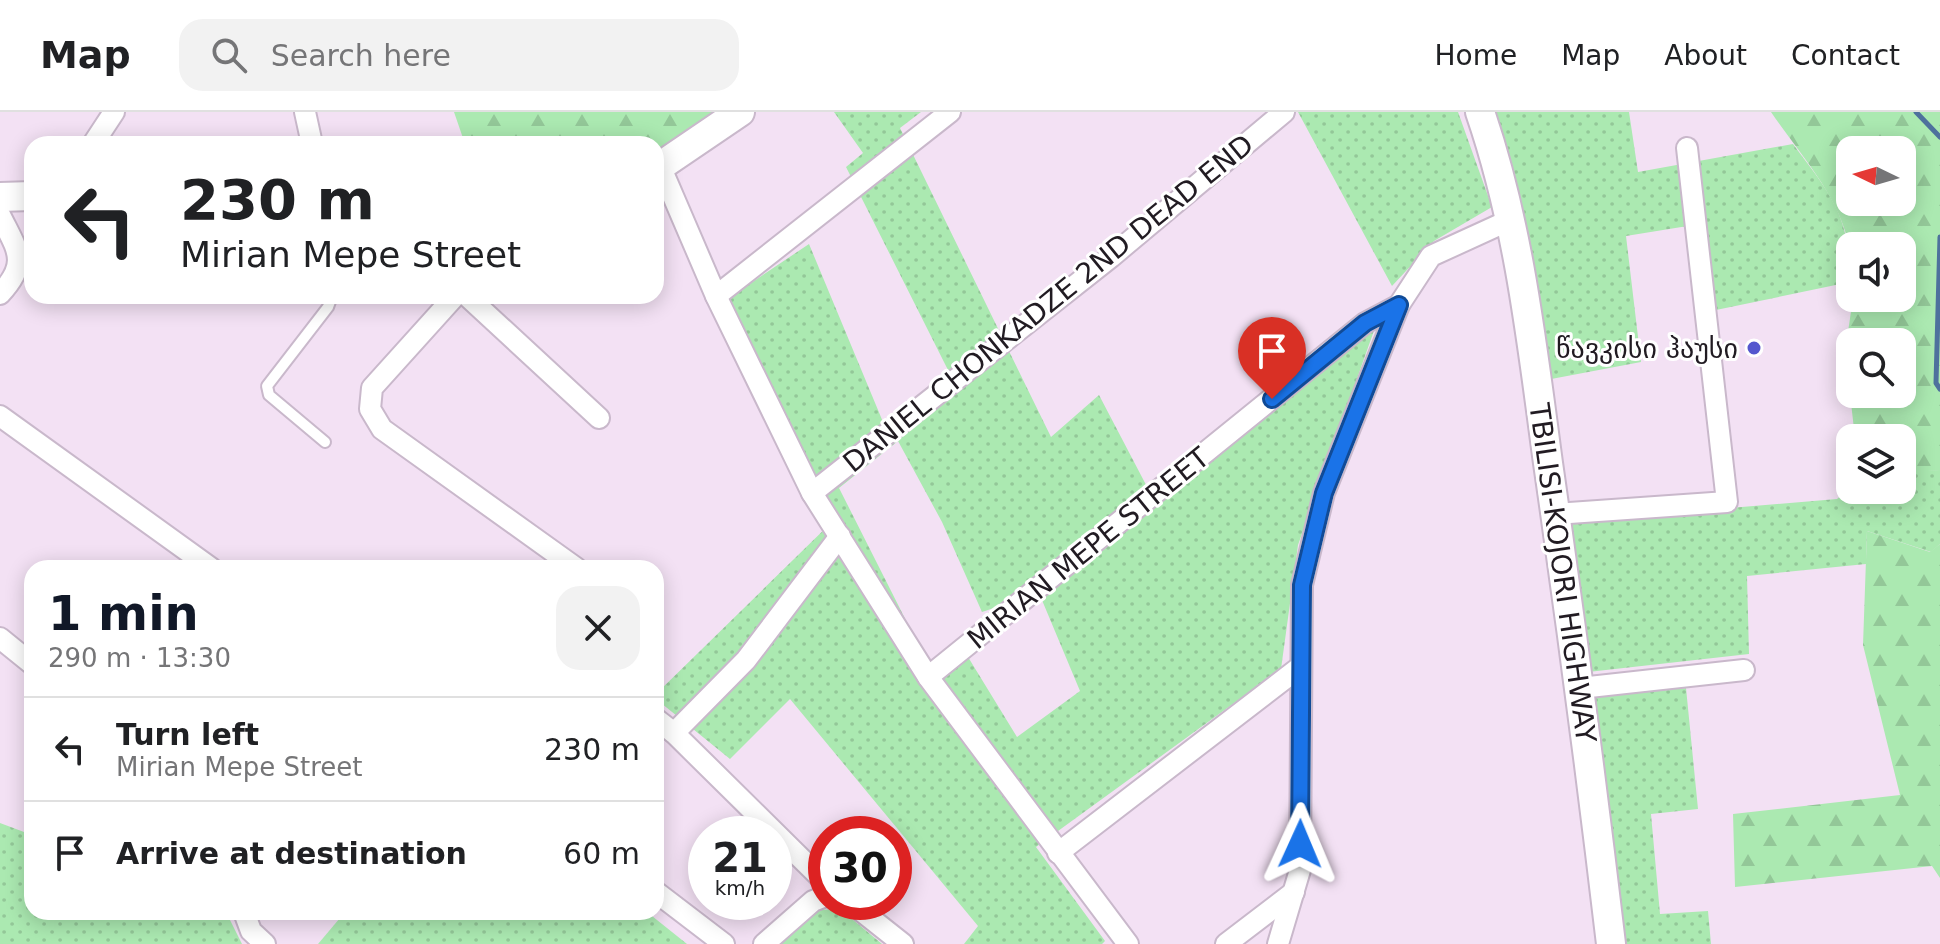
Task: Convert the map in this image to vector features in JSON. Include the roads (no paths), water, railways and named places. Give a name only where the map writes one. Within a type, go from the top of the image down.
[{"type":"main road","points":[[664,165],[740,112]]},
{"type":"main road","name":"TBILISI-KOJORI HIGHWAY","points":[[1480,112],[1512,219],[1580,688],[1611,944]]},
{"type":"main road","points":[[0,197],[24,196]]},
{"type":"street","points":[[98,136],[114,112]]},
{"type":"street","points":[[305,112],[310,136]]},
{"type":"street","points":[[716,296],[950,112]]},
{"type":"street","name":"DANIEL CHONKADZE 2ND DEAD END","points":[[812,493],[1111,257],[1284,112]]},
{"type":"street","points":[[1555,514],[1727,502],[1687,148]]},
{"type":"street","points":[[664,179],[716,296],[812,493],[928,677],[1128,944]]},
{"type":"street","points":[[0,215],[19,255],[14,279],[0,294]]},
{"type":"street","name":"MIRIAN MEPE STREET","points":[[928,677],[1365,323],[1399,305],[1431,256],[1512,219]]},
{"type":"street","points":[[448,304],[372,388],[370,409],[382,429],[565,560]]},
{"type":"street","points":[[476,304],[599,418]]},
{"type":"street","points":[[1278,944],[1300,870],[1302,585],[1324,493],[1399,305]]},
{"type":"street","points":[[0,416],[195,560]]},
{"type":"street","points":[[674,733],[746,660],[840,536]]},
{"type":"street","points":[[0,638],[24,658]]},
{"type":"street","points":[[1058,853],[1300,667]]},
{"type":"street","points":[[1580,688],[1744,670]]},
{"type":"street","points":[[664,725],[808,865]]},
{"type":"street","points":[[1226,944],[1294,892]]},
{"type":"street","points":[[664,898],[724,944]]},
{"type":"street","points":[[764,944],[808,905]]},
{"type":"street","points":[[247,920],[251,931],[265,944]]},
{"type":"street","points":[[873,920],[903,944]]},
{"type":"lane","points":[[325,442],[269,395],[267,386],[329,304]]},
{"type":"waterway","points":[[1916,112],[1940,137]]},
{"type":"waterway","points":[[1940,237],[1936,383],[1940,389]]},
{"type":"place","name":"წავკისი ჰაუსი","points":[[1754,348]]}]
